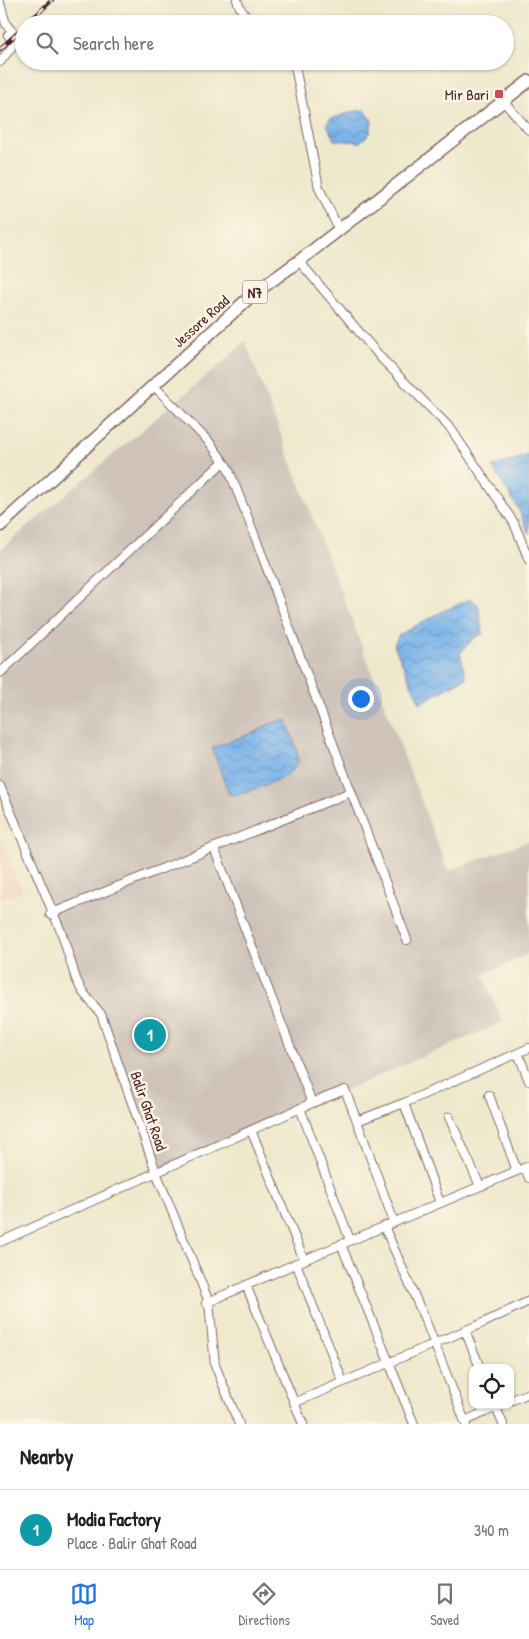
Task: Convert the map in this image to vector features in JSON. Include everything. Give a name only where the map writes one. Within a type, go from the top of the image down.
[{"type":"highway","name":"Jessore Road","points":[[0,526],[252,295],[299,261],[529,81]]},
{"type":"street","points":[[237,0],[241,12],[245,15]]},
{"type":"street","points":[[0,3],[6,24],[12,31],[8,35],[15,43],[0,62]]},
{"type":"street","points":[[296,70],[319,188],[339,230]]},
{"type":"street","points":[[504,101],[529,130]]},
{"type":"street","points":[[299,261],[382,359],[451,429],[514,523],[529,560]]},
{"type":"street","points":[[153,385],[210,443],[228,468],[407,940]]},
{"type":"street","points":[[0,673],[223,462]]},
{"type":"street","name":"Balir Ghat Road","points":[[0,786],[52,913],[78,993],[98,1016],[154,1172],[208,1302],[211,1366],[237,1424]]},
{"type":"street","points":[[52,913],[351,792]]},
{"type":"street","name":"Balir Ghat Road","points":[[0,795],[52,913]]},
{"type":"street","points":[[214,848],[312,1103]]},
{"type":"street","points":[[357,1121],[404,1103],[529,1048]]},
{"type":"street","points":[[518,1053],[529,1081]]},
{"type":"street","points":[[0,1242],[154,1172],[345,1090],[394,1222]]},
{"type":"street","points":[[489,1095],[529,1178]]},
{"type":"street","points":[[404,1103],[440,1203]]},
{"type":"street","points":[[300,1108],[350,1240]]},
{"type":"street","points":[[449,1117],[480,1186]]},
{"type":"street","points":[[251,1130],[343,1382]]},
{"type":"street","points":[[208,1302],[350,1240],[524,1168]]},
{"type":"street","points":[[384,1226],[466,1424]]},
{"type":"street","points":[[341,1244],[414,1424]]},
{"type":"street","points":[[246,1285],[303,1424]]},
{"type":"street","points":[[294,1402],[529,1302]]},
{"type":"street","points":[[465,1330],[478,1364]]},
{"type":"street","points":[[514,1399],[529,1393]]},
{"type":"street","points":[[466,1424],[465,1421],[491,1409]]},
{"type":"street","points":[[498,1409],[503,1424]]},
{"type":"shaded area","points":[[245,341],[448,871],[529,841],[529,953],[483,975],[503,1022],[156,1172],[101,1014],[82,991],[62,934],[0,782],[0,550],[223,362]]},
{"type":"shaded area","points":[[0,838],[22,892],[0,900]]},
{"type":"water","points":[[365,110],[372,121],[370,133],[360,142],[334,140],[327,124],[330,119],[351,112]]},
{"type":"water","points":[[529,455],[529,534],[518,508],[492,467]]},
{"type":"water","points":[[470,599],[478,604],[483,634],[474,638],[460,653],[466,678],[420,703],[394,645],[399,635],[443,611]]},
{"type":"water","points":[[286,719],[297,750],[298,760],[296,766],[290,772],[272,782],[236,795],[229,794],[212,748],[258,731],[264,726]]},
{"type":"railway","points":[[36,15],[52,0]]},
{"type":"railway","points":[[0,49],[15,35]]},
{"type":"place","name":"Mir Bari","points":[[499,94]]},
{"type":"place","name":"Modia Factory","points":[[150,1035]]}]
